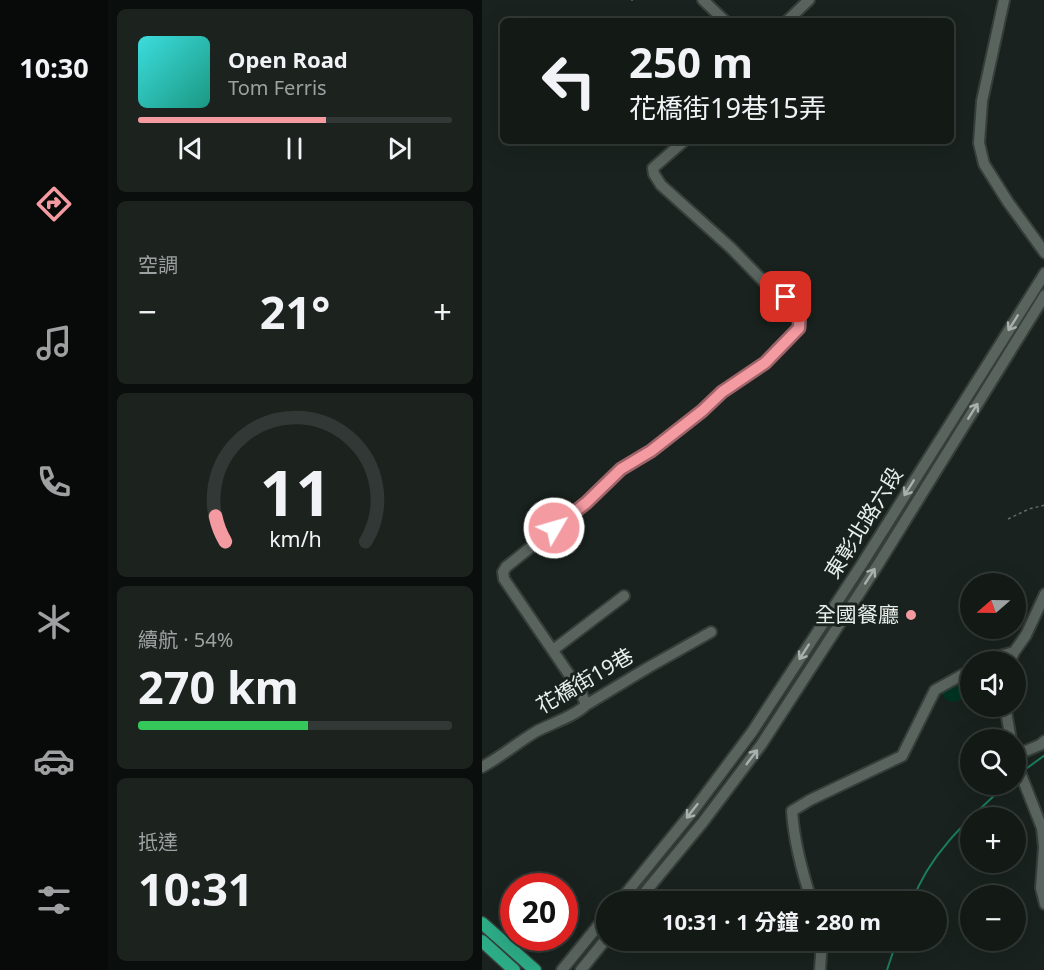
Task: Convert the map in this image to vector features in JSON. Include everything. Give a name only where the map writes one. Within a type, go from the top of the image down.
[{"type":"main road","points":[[482,923],[535,970]]},
{"type":"main road","points":[[482,941],[514,970]]},
{"type":"street","points":[[703,0],[722,18]]},
{"type":"street","points":[[790,18],[809,0]]},
{"type":"street","points":[[1004,0],[982,101],[979,142],[984,164],[1044,252]]},
{"type":"street","points":[[586,705],[581,692],[504,579],[503,572],[506,567],[586,503],[621,469],[651,451],[702,411],[722,392],[765,363],[799,328],[800,305],[771,289],[731,248],[661,185],[653,168],[681,144]]},
{"type":"street","name":"東彰北路六段","points":[[628,891],[693,812],[752,732],[862,564],[1044,273]]},
{"type":"street","name":"東彰北路六段","points":[[646,891],[703,822],[761,745],[879,563],[1044,295]]},
{"type":"street","points":[[1016,651],[1026,635],[1044,594]]},
{"type":"street","points":[[553,650],[624,596]]},
{"type":"street","name":"花橋街19巷","points":[[482,767],[535,732],[580,711],[586,705],[649,667],[711,632]]},
{"type":"street","points":[[808,891],[793,830],[792,811],[902,756],[935,690],[960,676]]},
{"type":"street","points":[[1026,751],[1044,741]]},
{"type":"street","points":[[1026,787],[1042,828],[1044,846],[1041,888],[1044,904]]},
{"type":"street","points":[[562,970],[596,928]]},
{"type":"street","points":[[581,970],[596,951]]},
{"type":"street","points":[[820,970],[821,951]]},
{"type":"path","points":[[1008,519],[1044,505]]},
{"type":"green space","points":[[960,679],[960,700],[955,702],[948,701],[938,690]]},
{"type":"waterway","points":[[1026,769],[1045,755]]},
{"type":"waterway","points":[[916,891],[929,868],[952,837],[995,795]]},
{"type":"waterway","points":[[887,970],[893,951]]},
{"type":"place","name":"全國餐廳","points":[[911,615]]},
{"type":"route","points":[[554,528],[586,503],[621,469],[651,451],[692,420],[722,392],[765,363],[799,328],[800,305],[786,297]]}]
